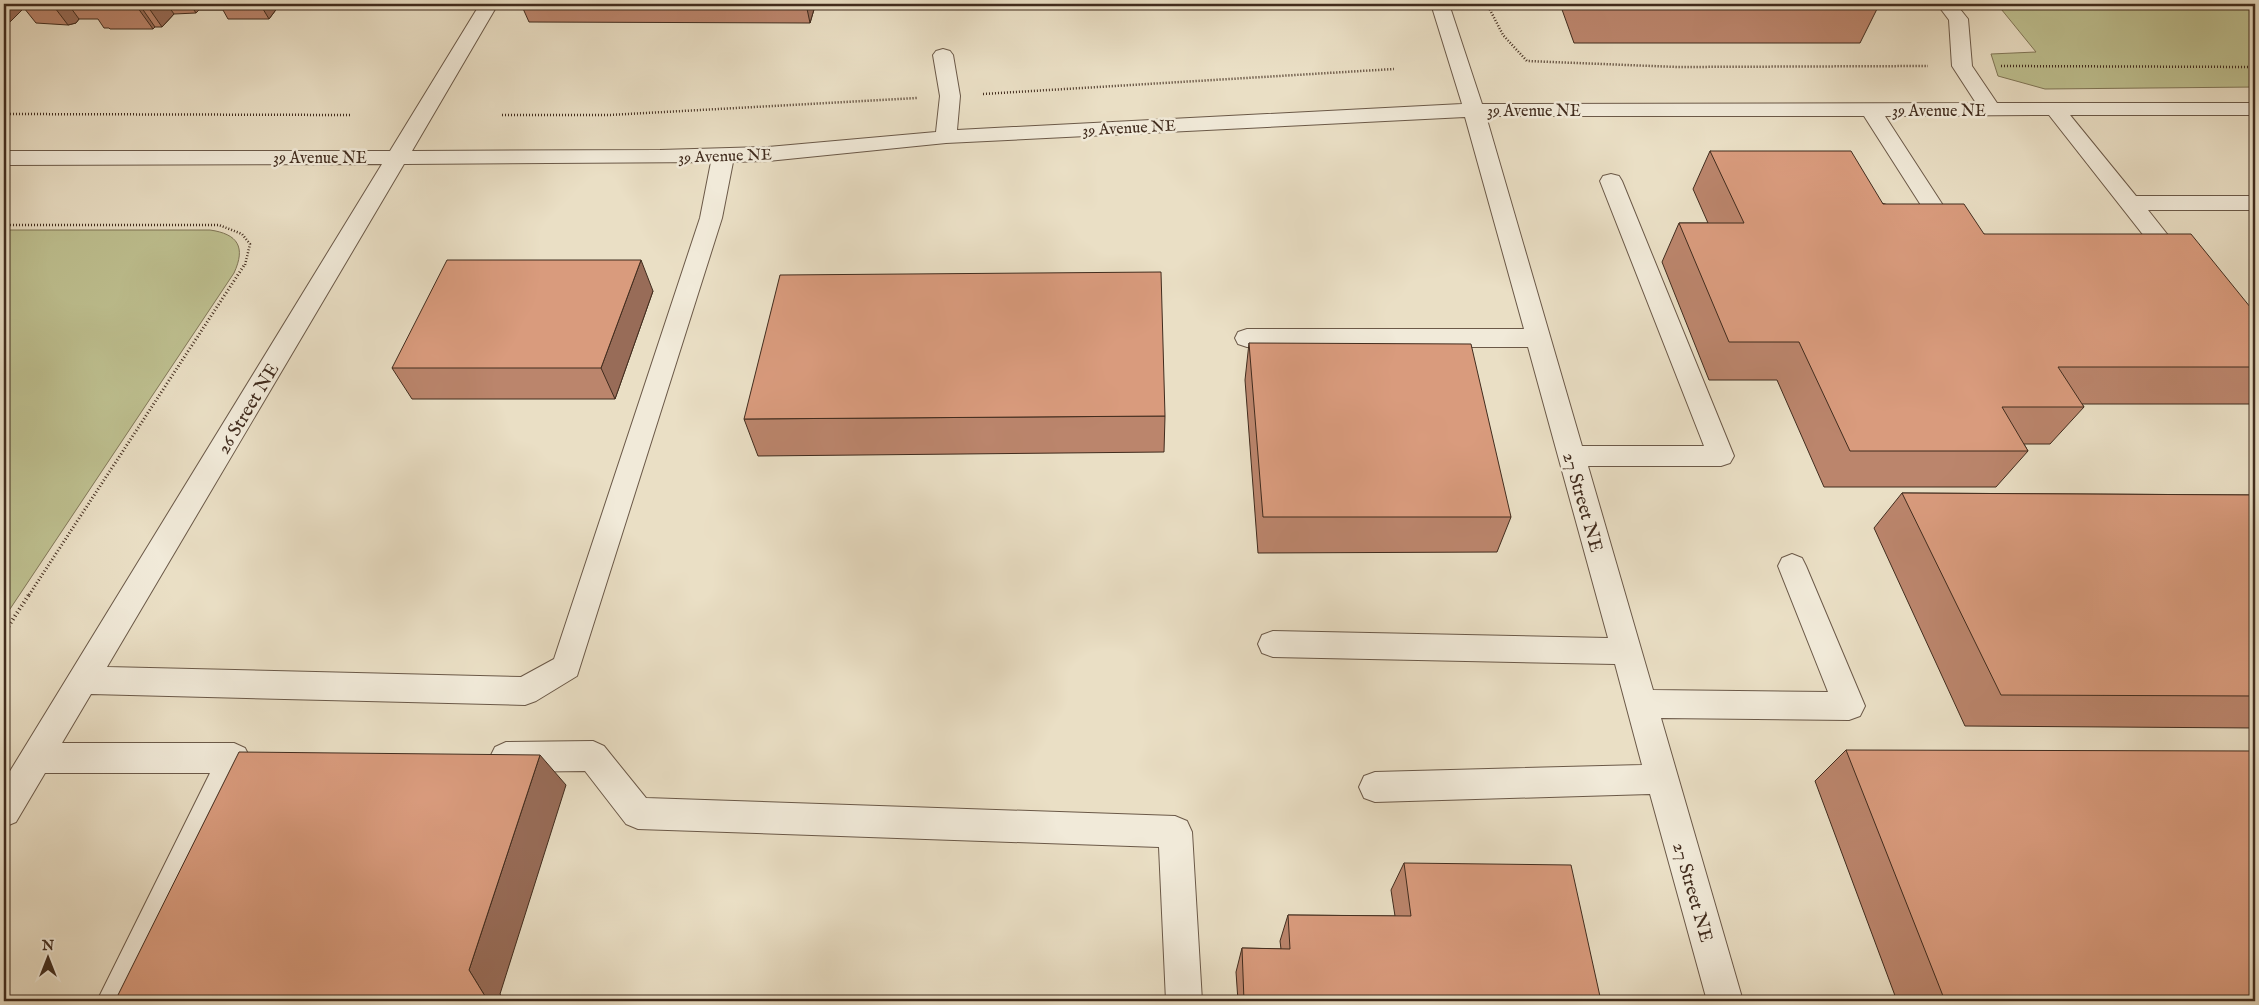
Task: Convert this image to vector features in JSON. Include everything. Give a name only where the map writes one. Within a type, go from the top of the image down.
[{"type":"street","name":"26 Street NE","points":[[4,811],[489,4]]},
{"type":"street","name":"27 Street NE","points":[[1440,4],[1474,110],[1725,1001]]},
{"type":"street","points":[[1946,4],[1958,19],[1962,66],[1990,110]]},
{"type":"street","points":[[943,55],[950,96],[946,137]]},
{"type":"street","name":"39 Avenue NE","points":[[4,158],[768,154],[946,137],[1474,110],[2255,109]]},
{"type":"street","points":[[1871,110],[1948,230]]},
{"type":"street","points":[[2055,110],[2189,277]]},
{"type":"street","points":[[83,680],[525,691],[566,667],[710,218],[723,155]]},
{"type":"street","points":[[1572,456],[1721,456],[1611,182]]},
{"type":"street","points":[[2130,203],[2255,202]]},
{"type":"street","points":[[1247,338],[1539,338]]},
{"type":"street","points":[[1641,704],[1849,706],[1792,566]]},
{"type":"street","points":[[1273,644],[1626,651]]},
{"type":"street","points":[[474,757],[593,756],[638,813],[1174,832],[1184,1001]]},
{"type":"street","points":[[36,758],[249,758],[115,1001]]},
{"type":"street","points":[[1375,787],[1662,779]]},
{"type":"path","points":[[1487,4],[1493,21],[1508,42],[1527,61],[1582,65],[1779,68],[1962,66],[2255,67]]},
{"type":"path","points":[[4,114],[350,115]]},
{"type":"path","points":[[4,225],[219,225],[242,234],[250,244],[244,268],[4,633]]},
{"type":"green space","points":[[1997,4],[2255,4],[2255,87],[2045,89],[1998,76],[1991,54],[2036,52]]},
{"type":"green space","points":[[4,230],[210,230],[220,232],[233,239],[237,243],[239,256],[234,273],[4,618]]},
{"type":"building","points":[[1586,4],[1878,4],[1879,5],[1586,6]]},
{"type":"building","points":[[1710,151],[1851,151],[1883,204],[1964,204],[1984,234],[2191,234],[2255,313],[2255,367],[2058,367],[2084,407],[2002,407],[2028,451],[1850,451],[1799,342],[1729,342],[1679,223],[1744,223]]},
{"type":"building","points":[[447,260],[641,260],[601,368],[392,368]]},
{"type":"building","points":[[1161,272],[1165,416],[744,419],[780,275]]},
{"type":"building","points":[[1249,343],[1471,344],[1511,517],[1263,517]]},
{"type":"building","points":[[1902,493],[2255,495],[2255,696],[2001,695]]},
{"type":"building","points":[[1846,750],[2255,751],[2255,1001],[1945,1001]]},
{"type":"building","points":[[239,752],[540,755],[469,970],[488,1001],[115,1001]]},
{"type":"building","points":[[1404,863],[1571,865],[1601,1001],[1244,1001],[1242,948],[1290,949],[1288,915],[1411,916]]}]
